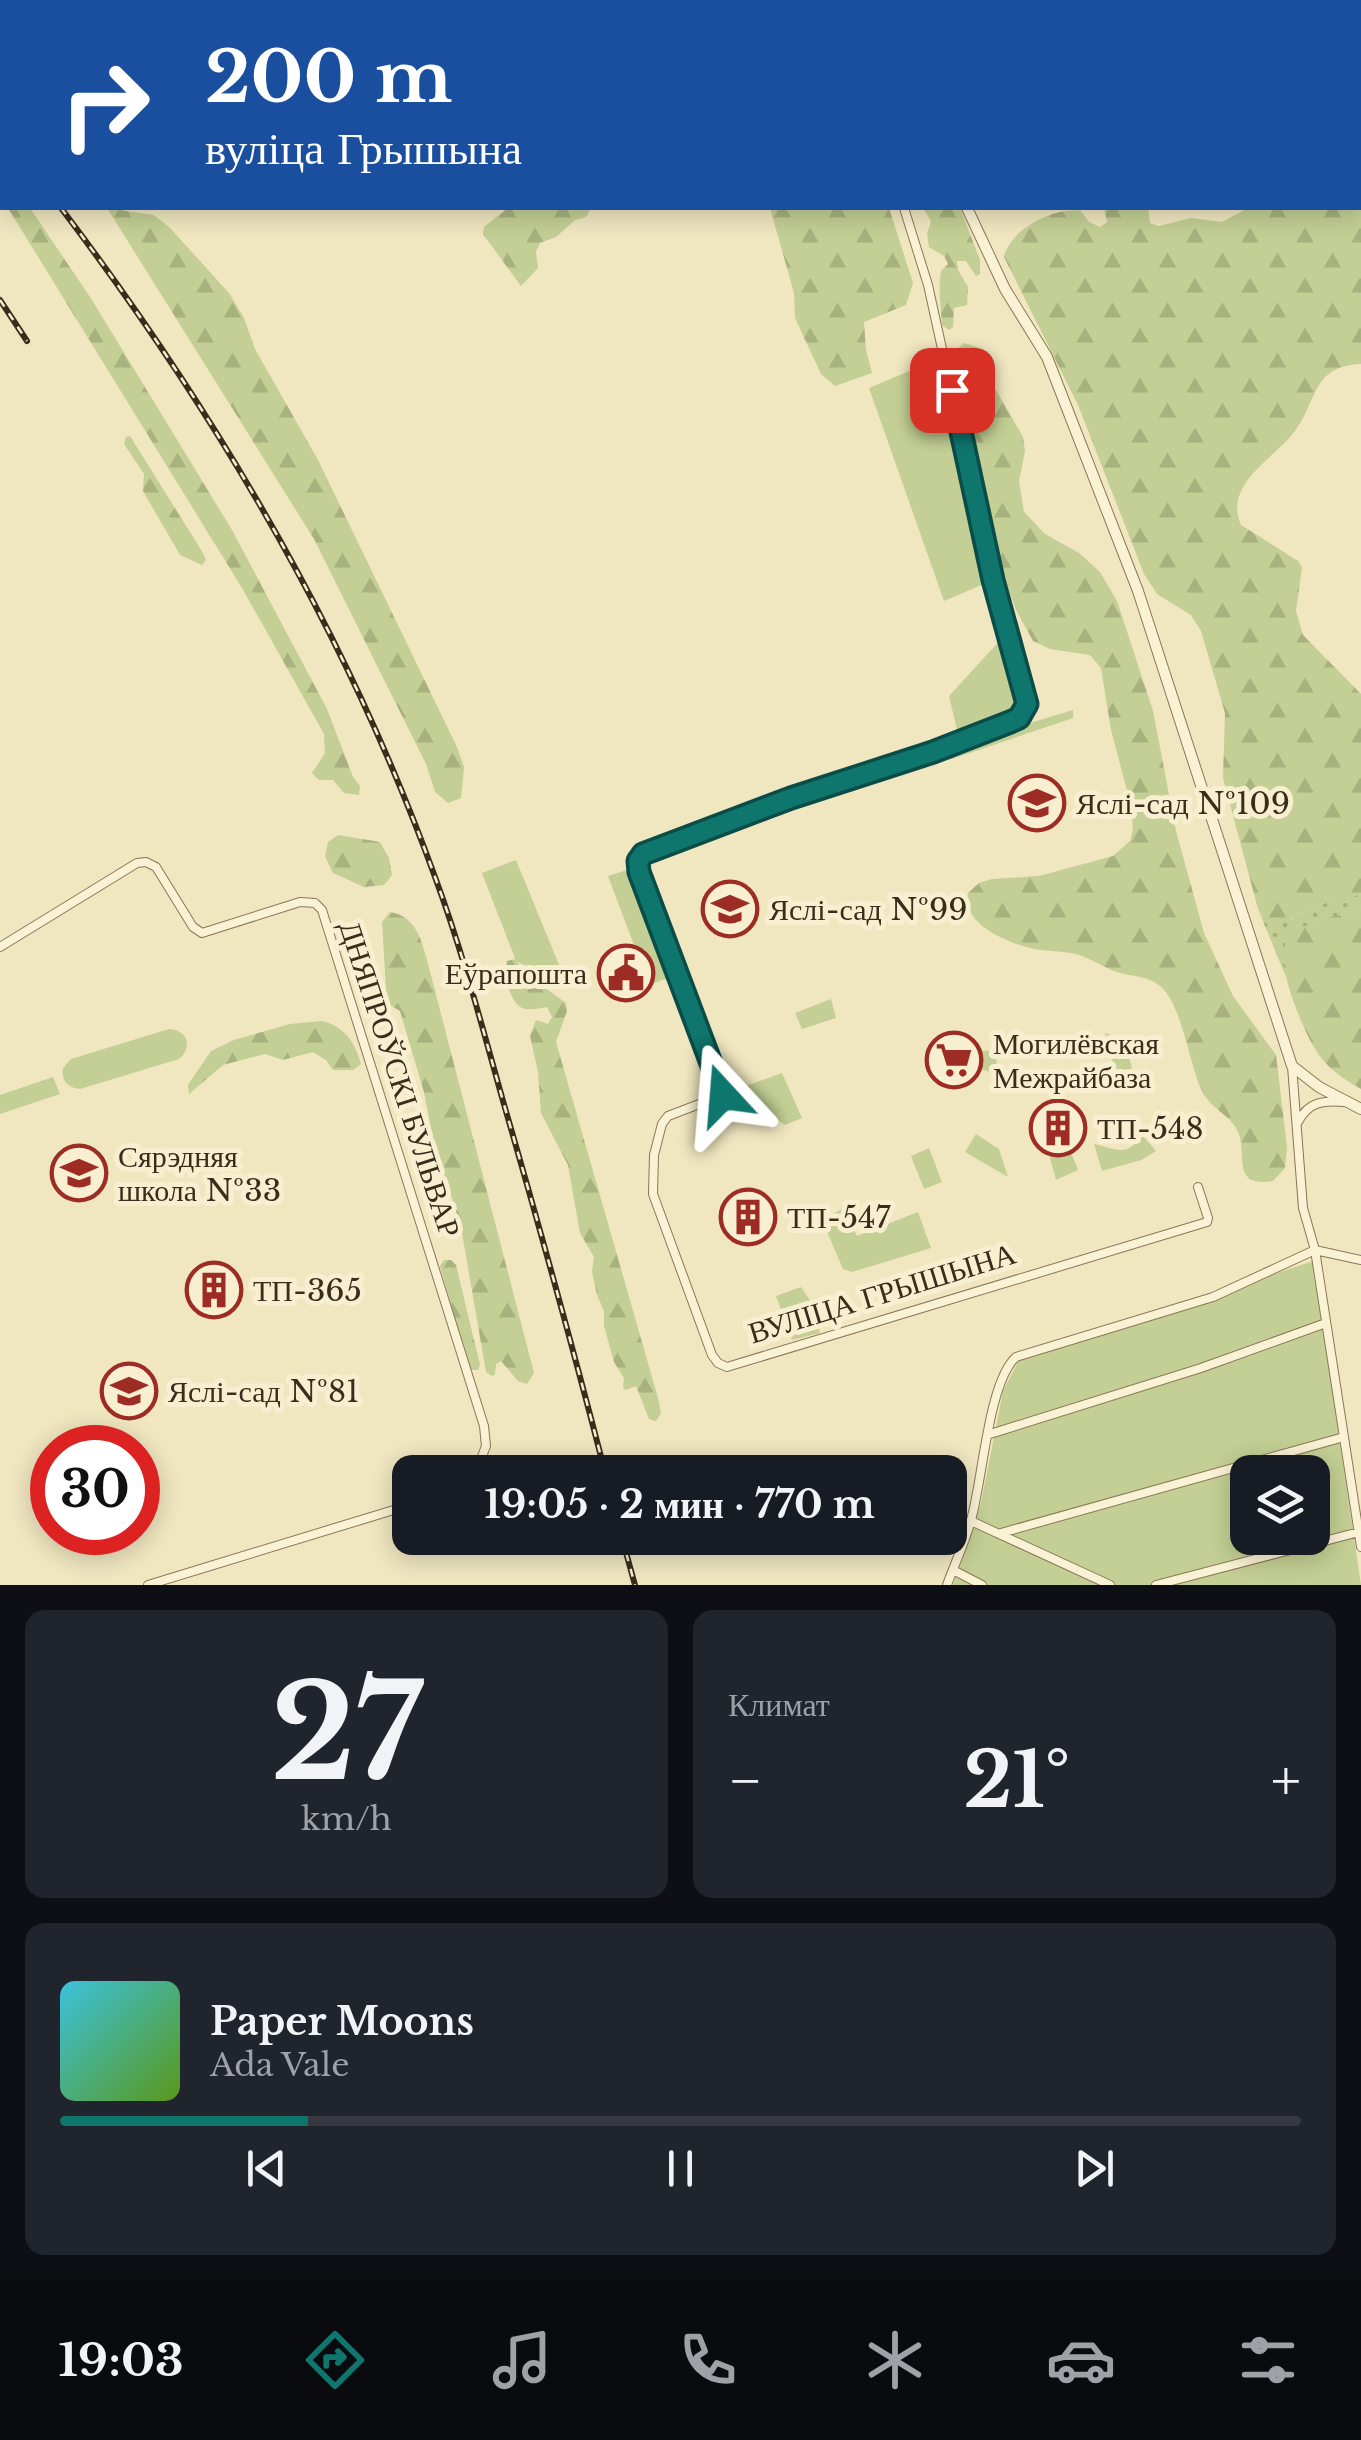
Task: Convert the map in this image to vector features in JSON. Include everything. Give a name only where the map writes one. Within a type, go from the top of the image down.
[{"type":"street","name":"ВУЛІЦА ГРЫШЫНА","points":[[905,210],[928,286],[993,580],[1027,704],[1019,718],[1010,722],[643,854],[638,861],[639,872],[723,1095],[668,1116],[662,1124],[654,1155],[653,1194],[712,1355],[727,1367],[1207,1222],[1198,1187]]},
{"type":"street","points":[[968,210],[1005,288],[1047,357],[1138,590],[1292,1066],[1303,1208],[1316,1250],[1361,1547]]},
{"type":"street","name":"ДНЯПРОЎСКІ БУЛЬВАР","points":[[0,947],[137,863],[156,867],[193,926],[202,932],[300,902],[315,904],[322,910],[484,1426],[486,1446],[483,1455]]},
{"type":"street","points":[[1292,1066],[1361,1109]]},
{"type":"street","points":[[1298,1122],[1310,1105],[1327,1100],[1346,1102]]},
{"type":"street","points":[[947,1585],[971,1521],[1003,1374],[1016,1357],[1214,1297],[1316,1250],[1361,1260]]},
{"type":"street","points":[[990,1434],[1200,1368],[1326,1323]]},
{"type":"street","points":[[1001,1533],[1344,1437]]},
{"type":"street","points":[[148,1585],[392,1510]]},
{"type":"street","points":[[971,1521],[1110,1585]]},
{"type":"street","points":[[1156,1585],[1359,1532]]},
{"type":"street","points":[[953,1570],[982,1585]]},
{"type":"green space","points":[[9,210],[31,210],[92,300],[232,530],[327,709],[360,786],[359,795],[344,793],[333,780],[319,780],[312,773],[325,753],[324,734],[242,588]]},
{"type":"green space","points":[[108,210],[154,215],[229,293],[244,318],[255,349],[318,460],[457,747],[464,767],[461,798],[448,803],[435,792],[426,764],[314,539]]},
{"type":"green space","points":[[505,210],[590,210],[586,217],[575,220],[556,237],[540,243],[536,252],[538,268],[521,286],[483,234],[484,227]]},
{"type":"green space","points":[[771,210],[890,210],[913,283],[906,305],[864,322],[872,373],[835,386],[821,374],[795,318],[794,293]]},
{"type":"green space","points":[[924,210],[961,210],[980,260],[980,274],[976,276],[966,261],[957,261],[968,287],[967,305],[954,308],[953,327],[949,330],[942,325],[940,291],[941,271],[948,264],[944,256],[929,247],[931,221]]},
{"type":"green space","points":[[1104,210],[1148,210],[1150,223],[1159,226],[1191,218],[1222,222],[1244,210],[1361,210],[1361,364],[1345,366],[1324,378],[1295,431],[1245,485],[1237,510],[1241,525],[1298,561],[1302,567],[1296,611],[1303,635],[1361,694],[1361,894],[1280,921],[1272,921],[1258,909],[1223,778],[1225,713],[1201,631],[1191,615],[1157,594],[1144,574],[1078,405],[1004,257],[1024,229],[1046,216],[1070,211],[1081,211],[1089,222],[1100,227],[1107,222]]},
{"type":"green space","points":[[964,343],[983,349],[993,385],[1023,437],[1025,451],[1019,481],[1024,512],[1045,534],[1079,553],[1100,572],[1117,601],[1153,711],[1176,831],[1204,933],[1233,996],[1276,1055],[1287,1147],[1285,1168],[1273,1181],[1259,1182],[1245,1174],[1237,1130],[1202,1091],[1180,1020],[1160,986],[1080,955],[1009,941],[987,929],[971,913],[968,893],[979,883],[1039,876],[1113,856],[1130,841],[1133,829],[1101,668],[1090,655],[1050,649],[1033,641],[1005,580],[955,368],[956,350]]},
{"type":"green space","points":[[940,358],[984,584],[944,601],[869,388]]},
{"type":"green space","points":[[130,436],[203,553],[206,560],[202,565],[180,555],[143,491],[144,474],[124,444]]},
{"type":"green space","points":[[1005,635],[1023,696],[1014,708],[958,734],[949,696]]},
{"type":"green space","points":[[1073,710],[1073,718],[949,760],[943,754],[948,748]]},
{"type":"green space","points":[[338,835],[380,842],[392,875],[384,885],[364,887],[333,873],[325,856],[328,842]]},
{"type":"green space","points":[[516,860],[569,989],[516,961],[482,873]]},
{"type":"green space","points":[[627,870],[668,978],[649,985],[608,876]]},
{"type":"green space","points":[[1361,894],[1361,911],[1317,921],[1295,935],[1285,959],[1286,977],[1258,909],[1262,915],[1291,919],[1318,905]]},
{"type":"green space","points":[[1361,911],[1361,1089],[1333,1070],[1313,1046],[1293,1001],[1283,955],[1285,945],[1298,930],[1318,920]]},
{"type":"green space","points":[[390,912],[411,923],[425,952],[534,1373],[527,1384],[518,1381],[501,1361],[496,1364],[495,1374],[486,1372],[461,1227],[433,1139],[424,1092],[400,1011],[383,1001],[374,1001],[386,989],[382,922]]},
{"type":"green space","points":[[515,959],[526,974],[566,1003],[556,1042],[658,1398],[661,1413],[656,1421],[649,1419],[636,1386],[625,1390],[624,1378],[614,1362],[592,1272],[594,1257],[580,1233],[568,1165],[541,1113],[530,1036],[536,1020],[548,1024],[552,1017],[547,1007],[525,1009],[513,1000],[506,966],[507,961]]},
{"type":"green space","points":[[831,999],[836,1018],[802,1029],[795,1013]]},
{"type":"green space","points":[[322,1021],[348,1036],[361,1064],[353,1070],[333,1070],[313,1052],[283,1060],[265,1054],[223,1065],[189,1094],[188,1085],[211,1051],[290,1024]]},
{"type":"green space","points":[[169,1029],[181,1032],[186,1040],[186,1049],[179,1059],[80,1089],[64,1080],[63,1068],[71,1059]]},
{"type":"green space","points":[[1105,1033],[1124,1039],[1138,1090],[1118,1083]]},
{"type":"green space","points":[[997,1050],[996,1074],[972,1066],[966,1052]]},
{"type":"green space","points":[[782,1073],[802,1118],[785,1125],[735,1090]]},
{"type":"green space","points":[[53,1077],[60,1094],[0,1114],[0,1095]]},
{"type":"green space","points":[[976,1134],[999,1149],[1008,1177],[965,1152]]},
{"type":"green space","points":[[1142,1135],[1156,1151],[1141,1160],[1102,1171],[1094,1144],[1126,1149]]},
{"type":"green space","points":[[1067,1142],[1078,1170],[1056,1180],[1047,1147]]},
{"type":"green space","points":[[929,1148],[942,1182],[924,1189],[911,1156]]},
{"type":"green space","points":[[844,1208],[857,1236],[918,1212],[931,1248],[852,1272],[843,1269],[822,1220]]},
{"type":"green space","points":[[444,1260],[456,1265],[478,1370],[471,1370],[468,1364],[440,1266]]},
{"type":"green space","points":[[1313,1261],[1361,1585],[953,1585],[963,1555],[967,1555],[981,1503],[1003,1391],[1019,1360]]},
{"type":"green space","points":[[801,1287],[813,1305],[820,1333],[792,1340],[776,1296]]},
{"type":"railway","points":[[62,210],[118,285],[224,445],[273,528],[362,699],[445,905],[556,1286],[601,1455]]},
{"type":"railway","points":[[0,300],[27,341]]},
{"type":"railway","points":[[627,1555],[635,1585]]},
{"type":"place","name":"Яслі-сад №109","points":[[1037,803]]},
{"type":"place","name":"Яслі-сад №99","points":[[730,909]]},
{"type":"place","name":"Еўрапошта","points":[[626,973]]},
{"type":"place","name":"Могилёвская Межрайбаза","points":[[954,1060]]},
{"type":"place","name":"ТП-548","points":[[1058,1128]]},
{"type":"place","name":"Сярэдняя школа №33","points":[[79,1173]]},
{"type":"place","name":"ТП-547","points":[[748,1217]]},
{"type":"place","name":"ТП-365","points":[[214,1290]]},
{"type":"place","name":"Яслі-сад №81","points":[[129,1391]]},
{"type":"route","points":[[723,1095],[639,872],[638,861],[643,854],[1010,722],[1019,718],[1027,704],[993,580],[952,390]]}]
